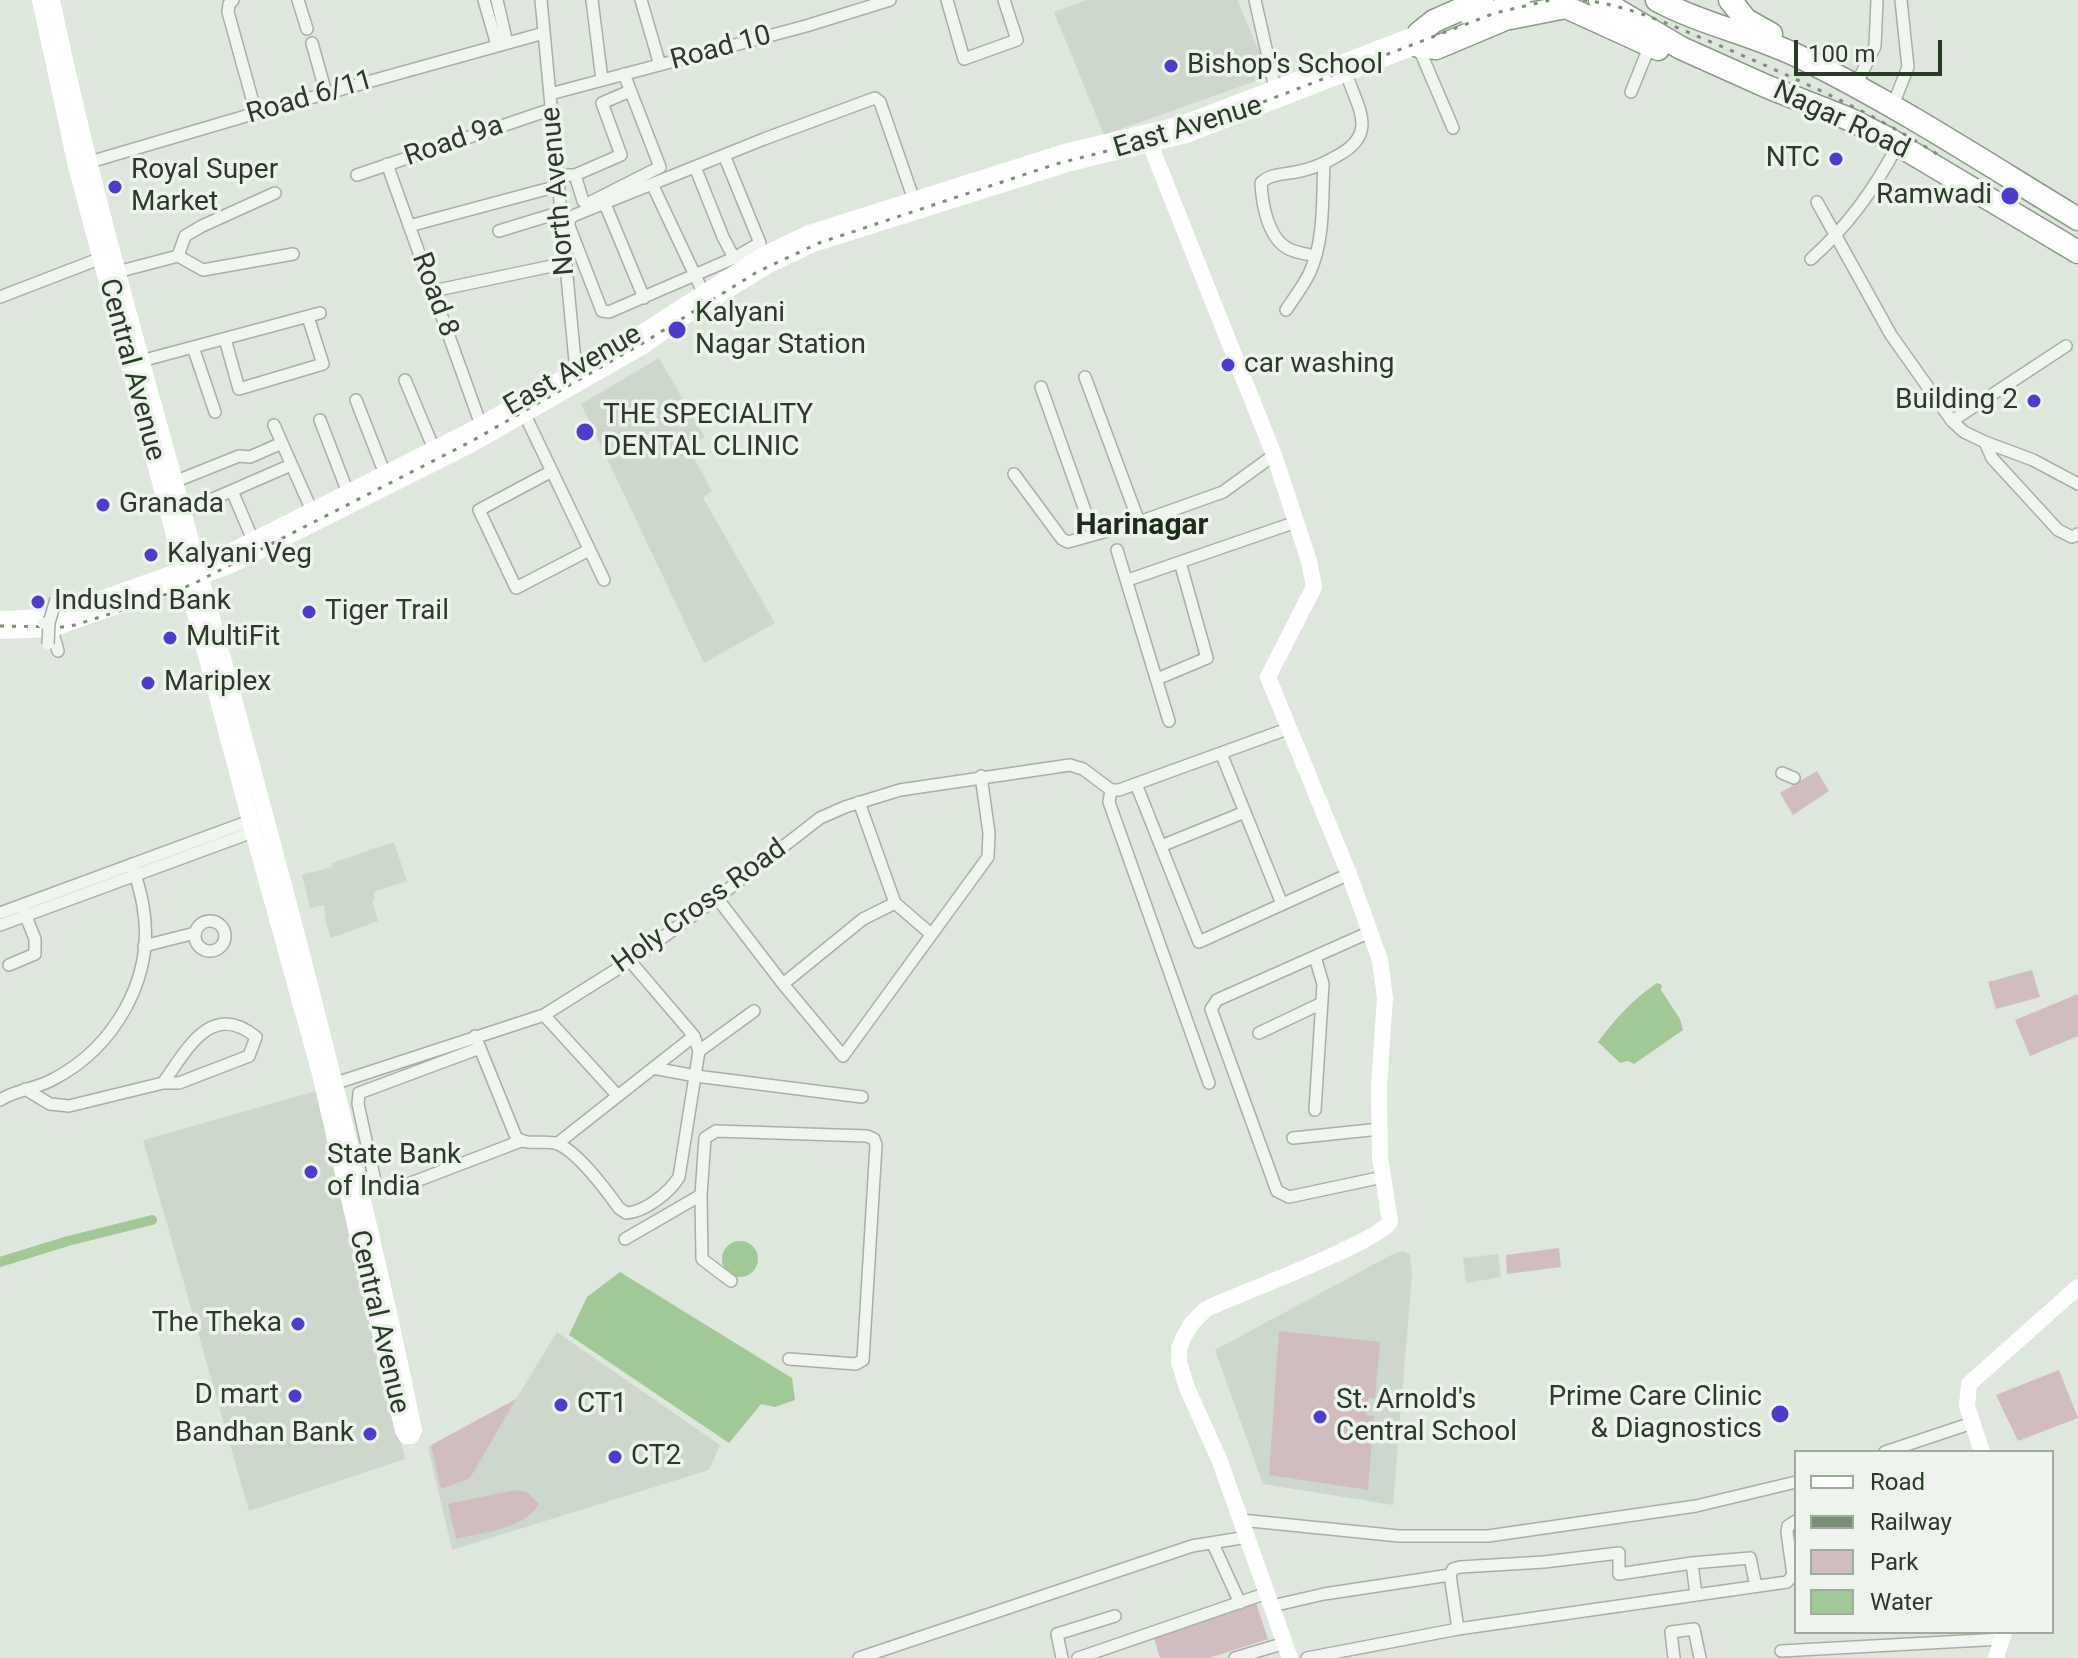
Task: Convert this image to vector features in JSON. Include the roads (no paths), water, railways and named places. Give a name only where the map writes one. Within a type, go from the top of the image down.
[{"type":"highway","points":[[1482,0],[1434,21],[1417,38],[1436,48],[1505,19],[1566,7],[1653,40]]},
{"type":"highway","points":[[1600,0],[1653,40]]},
{"type":"highway","name":"Nagar Road","points":[[1657,0],[1810,62],[1856,85],[2078,219]]},
{"type":"highway","points":[[1730,0],[1746,20],[1792,44],[1810,62]]},
{"type":"highway","name":"Nagar Road","points":[[1653,40],[1742,90],[1751,93],[1768,87],[1849,119],[1898,144],[2078,252]]},
{"type":"street","name":"Central Avenue","points":[[40,0],[330,1085],[383,1317],[414,1430],[409,1436],[403,1431],[383,1317]]},
{"type":"street","name":"Central Avenue","points":[[52,0],[82,165]]},
{"type":"street","points":[[233,0],[228,12],[256,113]]},
{"type":"street","points":[[298,0],[307,29]]},
{"type":"street","points":[[484,0],[502,44]]},
{"type":"street","points":[[497,0],[502,44]]},
{"type":"street","name":"North Avenue","points":[[541,0],[575,361],[582,375]]},
{"type":"street","points":[[592,0],[602,80]]},
{"type":"street","points":[[641,0],[660,65]]},
{"type":"street","name":"Road 10","points":[[550,94],[890,0]]},
{"type":"street","points":[[947,0],[964,59],[1017,40],[1004,0]]},
{"type":"street","points":[[1255,0],[1275,88]]},
{"type":"street","points":[[1417,38],[1522,0]]},
{"type":"street","points":[[1856,85],[1878,34],[1877,0]]},
{"type":"street","points":[[1893,105],[1908,67],[1901,0]]},
{"type":"street","points":[[1417,38],[1506,11],[1555,2]]},
{"type":"street","name":"Road 6/11","points":[[82,165],[544,33]]},
{"type":"street","points":[[1417,38],[1453,128]]},
{"type":"street","name":"East Avenue","points":[[0,619],[41,619],[61,602],[193,574],[253,540],[645,345],[706,297],[785,244],[1064,152],[1195,132],[1417,38]]},
{"type":"street","points":[[1631,92],[1653,40]]},
{"type":"street","points":[[312,43],[326,93]]},
{"type":"street","points":[[1315,256],[1288,249],[1276,238],[1268,218],[1261,183],[1264,179],[1324,164],[1352,148],[1363,133],[1344,68]]},
{"type":"street","name":"East Avenue","points":[[706,297],[813,244],[1148,139],[1275,88],[1344,68]]},
{"type":"street","points":[[575,175],[583,201],[587,204],[660,167],[624,74]]},
{"type":"street","points":[[409,226],[575,175],[621,155],[602,103],[630,91]]},
{"type":"street","points":[[724,155],[760,243],[694,277],[609,312],[602,311],[569,219],[724,155],[875,98],[880,102],[914,200]]},
{"type":"street","name":"Road 9a","points":[[357,175],[552,109]]},
{"type":"street","points":[[1148,139],[1274,455],[1314,587],[1268,677],[1349,874],[1380,960],[1385,998],[1379,1086],[1383,1177],[1390,1214],[1387,1227],[1344,1250],[1206,1309],[1192,1323],[1179,1349],[1182,1374],[1219,1459],[1288,1650],[1235,1658]]},
{"type":"street","points":[[1811,259],[1836,237],[1885,169],[1898,144]]},
{"type":"street","name":"Road 8","points":[[387,164],[481,425]]},
{"type":"street","points":[[1286,310],[1310,273],[1315,256],[1321,223],[1324,164]]},
{"type":"street","points":[[695,167],[734,258]]},
{"type":"street","points":[[652,184],[706,297]]},
{"type":"street","points":[[178,256],[185,236],[275,193]]},
{"type":"street","points":[[1817,202],[1891,335],[1952,421],[1964,432],[2033,460],[2078,484]]},
{"type":"street","points":[[605,204],[644,298]]},
{"type":"street","points":[[499,231],[561,212]]},
{"type":"street","points":[[117,272],[178,256],[203,270],[293,254]]},
{"type":"street","name":"Central Avenue","points":[[106,256],[117,272],[183,512],[193,574]]},
{"type":"street","points":[[0,281],[2,296],[106,256]]},
{"type":"street","points":[[433,291],[566,263]]},
{"type":"street","points":[[141,361],[314,315],[323,364],[239,389],[225,339]]},
{"type":"street","points":[[1952,421],[2066,346]]},
{"type":"street","points":[[193,347],[215,412]]},
{"type":"street","name":"East Avenue","points":[[0,631],[52,637],[472,444],[582,375]]},
{"type":"street","points":[[1085,377],[1139,522]]},
{"type":"street","points":[[405,380],[434,449]]},
{"type":"street","points":[[1041,387],[1093,533]]},
{"type":"street","points":[[356,400],[385,474]]},
{"type":"street","points":[[524,413],[604,580]]},
{"type":"street","points":[[320,420],[348,493]]},
{"type":"street","points":[[274,425],[312,511]]},
{"type":"street","points":[[1985,442],[1992,458],[2058,530],[2072,537],[2078,534]]},
{"type":"street","points":[[174,482],[282,443]]},
{"type":"street","points":[[1014,474],[1065,542],[1139,522],[1223,492],[1274,455]]},
{"type":"street","points":[[183,512],[291,465]]},
{"type":"street","points":[[552,471],[479,510],[516,588],[589,550]]},
{"type":"street","points":[[232,491],[253,540]]},
{"type":"street","points":[[1128,580],[1296,522]]},
{"type":"street","points":[[1117,550],[1169,721]]},
{"type":"street","points":[[1157,679],[1207,658],[1180,562]]},
{"type":"street","points":[[52,637],[56,599],[61,602]]},
{"type":"street","points":[[1209,1083],[1109,802],[1111,790],[1136,784],[1290,728]]},
{"type":"street","points":[[1221,753],[1282,904]]},
{"type":"street","name":"Holy Cross Road","points":[[330,1085],[544,1015],[630,961],[820,818],[859,802],[900,790],[1070,765],[1083,769],[1111,790]]},
{"type":"street","points":[[1782,773],[1794,778]]},
{"type":"street","points":[[717,898],[843,1056],[988,857],[989,833],[981,776]]},
{"type":"street","points":[[1136,784],[1199,942],[1349,874]]},
{"type":"street","points":[[859,802],[895,903],[931,934]]},
{"type":"street","points":[[1161,846],[1245,812]]},
{"type":"street","points":[[0,925],[24,910],[259,824]]},
{"type":"street","points":[[0,1100],[50,1081],[97,1049],[118,1021],[134,991],[144,946],[143,906],[134,870]]},
{"type":"street","points":[[783,984],[863,919],[895,903]]},
{"type":"street","points":[[0,913],[24,910]]},
{"type":"street","points":[[9,965],[35,954],[35,939],[24,910]]},
{"type":"street","points":[[1370,932],[1217,1000],[1211,1009],[1277,1191],[1289,1197],[1383,1177]]},
{"type":"street","points":[[144,946],[195,933]]},
{"type":"street","points":[[1315,957],[1322,975],[1315,1110]]},
{"type":"street","points":[[480,1048],[359,1093],[358,1104],[378,1186],[390,1191],[521,1141],[558,1143],[572,1154],[619,1208],[626,1213],[640,1210],[674,1186],[679,1177],[699,1051],[694,1036],[630,961]]},
{"type":"street","points":[[1259,1033],[1322,1003]]},
{"type":"street","points":[[699,1051],[754,1011]]},
{"type":"street","points":[[544,1015],[618,1096]]},
{"type":"street","points":[[25,1089],[50,1104],[69,1106],[163,1083],[179,1083],[249,1056],[256,1037],[245,1028],[223,1022],[205,1030],[163,1083]]},
{"type":"street","points":[[475,1036],[516,1137],[521,1141]]},
{"type":"street","points":[[558,1143],[694,1036]]},
{"type":"street","points":[[653,1068],[862,1097]]},
{"type":"street","points":[[1293,1138],[1380,1129]]},
{"type":"street","points":[[731,1281],[702,1259],[701,1195],[705,1138],[716,1131],[867,1136],[874,1139],[863,1360],[856,1364],[789,1359]]},
{"type":"street","points":[[625,1239],[701,1195]]},
{"type":"street","points":[[1981,1450],[1967,1406],[1969,1384],[2076,1292]]},
{"type":"street","points":[[1891,1450],[1972,1423]]},
{"type":"street","points":[[1241,1520],[1370,1534],[1488,1536],[1696,1506],[1794,1482]]},
{"type":"street","points":[[1307,1658],[1458,1629],[1790,1579],[1793,1575],[1793,1554],[1787,1532],[1788,1526],[1794,1522]]},
{"type":"street","points":[[859,1658],[1192,1546],[1247,1537]]},
{"type":"street","points":[[1213,1544],[1240,1603]]},
{"type":"street","points":[[1458,1629],[1450,1575],[1453,1569],[1460,1567],[1619,1553],[1619,1574],[1750,1558],[1756,1586]]},
{"type":"street","points":[[1692,1563],[1696,1595]]},
{"type":"street","points":[[1078,1658],[1240,1603],[1450,1575]]},
{"type":"street","points":[[1062,1658],[1057,1634],[1115,1616]]},
{"type":"street","points":[[1674,1658],[1671,1632],[1694,1629],[1700,1658]]},
{"type":"street","points":[[1781,1651],[2003,1636],[1996,1658]]},
{"type":"water","points":[[1657,983],[1662,985],[1661,990],[1680,1019],[1683,1030],[1634,1064],[1628,1061],[1620,1063],[1598,1042],[1625,1010]]},
{"type":"water","points":[[740,1241],[753,1246],[758,1259],[753,1272],[740,1277],[727,1272],[722,1259],[727,1246]]},
{"type":"water","points":[[620,1272],[792,1378],[795,1400],[775,1407],[761,1404],[729,1443],[569,1335],[587,1297]]},
{"type":"waterway","points":[[0,1262],[152,1220]]},
{"type":"railway","points":[[0,626],[75,625],[193,584],[472,441],[643,343],[757,272],[819,243],[1056,164],[1190,130],[1495,13],[1551,0]]},
{"type":"railway","points":[[1583,0],[1637,12],[1751,59],[1859,110],[1937,154]]},
{"type":"place","name":"Bishop's School","points":[[1171,66]]},
{"type":"place","name":"NTC","points":[[1836,159]]},
{"type":"place","name":"Royal Super Market","points":[[115,187]]},
{"type":"place","name":"Ramwadi","points":[[2010,196]]},
{"type":"place","name":"Kalyani Nagar Station","points":[[677,330]]},
{"type":"place","name":"car washing","points":[[1228,365]]},
{"type":"place","name":"Building 2","points":[[2034,401]]},
{"type":"place","name":"THE SPECIALITY DENTAL CLINIC","points":[[585,432]]},
{"type":"place","name":"Granada","points":[[103,505]]},
{"type":"place","name":"Kalyani Veg","points":[[151,555]]},
{"type":"place","name":"IndusInd Bank","points":[[38,602]]},
{"type":"place","name":"Tiger Trail","points":[[309,612]]},
{"type":"place","name":"MultiFit","points":[[170,638]]},
{"type":"place","name":"Mariplex","points":[[148,683]]},
{"type":"place","name":"State Bank of India","points":[[311,1172]]},
{"type":"place","name":"The Theka","points":[[298,1324]]},
{"type":"place","name":"D mart","points":[[295,1396]]},
{"type":"place","name":"CT1","points":[[561,1405]]},
{"type":"place","name":"Prime Care Clinic & Diagnostics","points":[[1780,1414]]},
{"type":"place","name":"St. Arnold's Central School","points":[[1320,1417]]},
{"type":"place","name":"Bandhan Bank","points":[[370,1434]]},
{"type":"place","name":"CT2","points":[[615,1457]]},
{"type":"district","name":"Harinagar","points":[[1142,526]]}]
